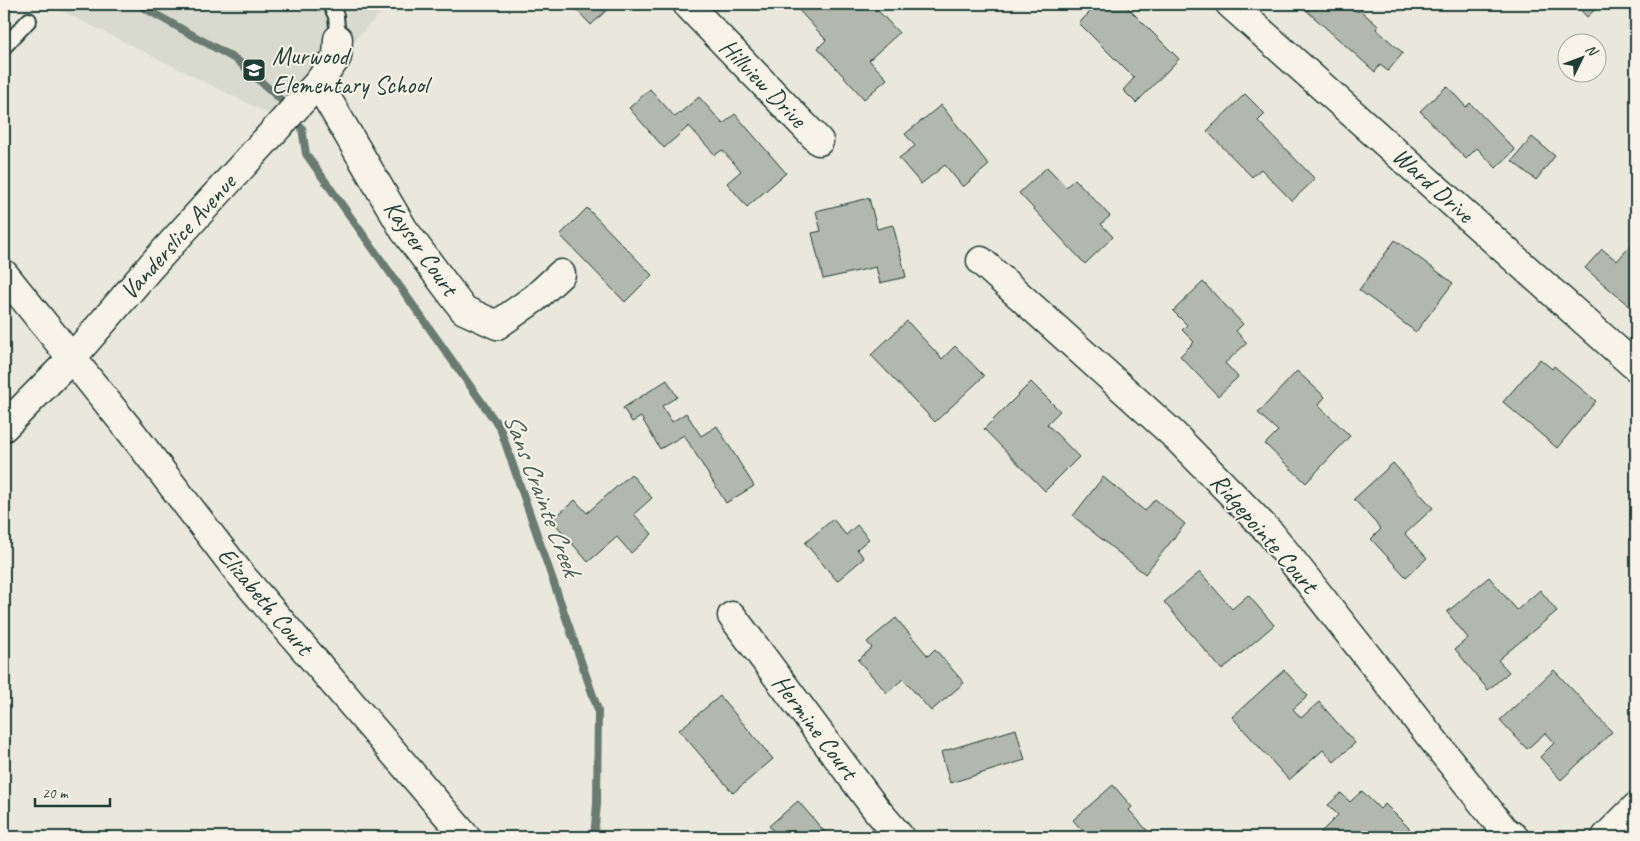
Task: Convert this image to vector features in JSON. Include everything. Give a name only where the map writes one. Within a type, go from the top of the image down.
[{"type":"street","name":"Hillview Drive","points":[[687,4],[819,141]]},
{"type":"street","name":"Ward Drive","points":[[1230,4],[1636,367]]},
{"type":"street","name":"Vanderslice Avenue","points":[[4,427],[72,358],[151,266],[318,83],[337,57],[338,39]]},
{"type":"street","name":"Kayser Court","points":[[318,83],[404,230],[464,310],[497,325],[535,298],[562,274]]},
{"type":"street","name":"Ridgepointe Court","points":[[980,261],[1174,434],[1271,534],[1504,830],[1514,837]]},
{"type":"street","name":"Elizabeth Court","points":[[4,274],[241,574],[466,837]]},
{"type":"street","name":"Hermine Court","points":[[732,616],[900,837]]},
{"type":"street","points":[[1606,837],[1636,807]]},
{"type":"lane","points":[[330,4],[336,16],[338,39]]},
{"type":"lane","points":[[4,47],[30,20]]},
{"type":"shaded area","name":"Murwood Elementary School","points":[[48,4],[390,4],[277,118]]},
{"type":"building","points":[[571,4],[613,4],[591,25]]},
{"type":"building","points":[[802,4],[872,4],[899,33],[869,60],[887,79],[864,99],[818,48],[826,40],[797,8]]},
{"type":"building","points":[[1098,4],[1124,4],[1179,59],[1136,103],[1123,90],[1134,78],[1079,23]]},
{"type":"building","points":[[1314,4],[1348,4],[1358,12],[1360,10],[1378,26],[1376,29],[1403,53],[1388,71],[1380,65],[1375,72],[1307,11]]},
{"type":"building","points":[[1575,4],[1601,4],[1587,17]]},
{"type":"building","points":[[1623,4],[1636,4],[1636,19]]},
{"type":"building","points":[[1447,86],[1466,107],[1470,103],[1515,150],[1496,168],[1477,148],[1466,159],[1420,111]]},
{"type":"building","points":[[650,89],[675,117],[699,97],[723,124],[735,114],[786,173],[747,207],[727,183],[741,171],[722,150],[715,155],[689,126],[664,148],[629,108]]},
{"type":"building","points":[[1245,94],[1265,114],[1258,121],[1315,179],[1292,201],[1261,169],[1252,177],[1207,131]]},
{"type":"building","points":[[941,105],[989,165],[963,187],[945,165],[921,184],[899,158],[915,146],[905,134]]},
{"type":"building","points":[[1532,137],[1555,156],[1536,180],[1512,161]]},
{"type":"building","points":[[1047,167],[1066,187],[1075,179],[1110,216],[1101,224],[1113,237],[1085,264],[1019,193]]},
{"type":"building","points":[[869,198],[877,229],[893,225],[906,277],[880,283],[876,267],[823,279],[812,233],[821,231],[816,211]]},
{"type":"building","points":[[587,208],[652,275],[625,302],[560,235]]},
{"type":"building","points":[[1395,240],[1453,283],[1416,332],[1359,290]]},
{"type":"building","points":[[1632,244],[1636,248],[1636,312],[1585,268],[1602,249],[1617,261]]},
{"type":"building","points":[[1203,282],[1243,324],[1236,331],[1247,343],[1225,363],[1238,377],[1218,396],[1180,356],[1194,342],[1182,330],[1187,325],[1173,311]]},
{"type":"building","points":[[907,321],[942,359],[955,346],[984,376],[935,422],[871,355]]},
{"type":"building","points":[[1540,359],[1552,369],[1554,366],[1596,401],[1557,448],[1503,402]]},
{"type":"building","points":[[1297,371],[1325,397],[1318,405],[1350,436],[1306,483],[1265,444],[1278,431],[1258,413]]},
{"type":"building","points":[[667,380],[677,397],[662,406],[672,422],[686,413],[701,436],[717,426],[754,486],[726,503],[684,435],[660,449],[641,417],[632,422],[623,408]]},
{"type":"building","points":[[1031,382],[1060,411],[1047,424],[1079,457],[1045,491],[984,429]]},
{"type":"building","points":[[1393,463],[1433,508],[1405,534],[1427,558],[1406,577],[1371,539],[1381,529],[1354,499]]},
{"type":"building","points":[[631,474],[652,498],[634,514],[652,534],[631,553],[617,537],[588,562],[552,520],[575,500],[587,513]]},
{"type":"building","points":[[1103,477],[1145,511],[1155,499],[1185,524],[1145,574],[1073,516]]},
{"type":"building","points":[[833,519],[846,535],[857,525],[869,539],[857,549],[864,558],[837,581],[805,543]]},
{"type":"building","points":[[1200,572],[1232,609],[1248,595],[1274,625],[1222,670],[1164,602]]},
{"type":"building","points":[[1489,577],[1517,610],[1540,590],[1557,611],[1498,660],[1509,672],[1488,690],[1455,649],[1468,638],[1447,612]]},
{"type":"building","points":[[896,618],[928,656],[935,649],[964,683],[931,711],[903,679],[887,693],[858,660],[872,648],[867,642]]},
{"type":"building","points":[[1284,670],[1308,696],[1293,709],[1301,718],[1319,702],[1355,743],[1334,762],[1323,750],[1289,780],[1232,717]]},
{"type":"building","points":[[1554,670],[1612,732],[1561,780],[1540,757],[1554,743],[1545,733],[1527,749],[1500,720]]},
{"type":"building","points":[[720,696],[773,759],[733,793],[679,730]]},
{"type":"building","points":[[1016,729],[1025,760],[950,783],[941,752]]},
{"type":"building","points":[[1113,785],[1132,807],[1129,810],[1153,837],[1088,837],[1073,820]]},
{"type":"building","points":[[1362,791],[1380,809],[1385,804],[1418,837],[1327,837],[1321,832],[1338,815],[1328,805],[1341,793],[1350,802]]},
{"type":"building","points":[[798,801],[829,837],[779,837],[769,826]]},
{"type":"waterway","name":"Sans Crainte Creek","points":[[137,4],[237,60],[280,99]]},
{"type":"waterway","name":"Sans Crainte Creek","points":[[302,128],[306,154],[500,428],[598,710],[597,804],[594,837]]},
{"type":"place","name":"Murwood Elementary School","points":[[254,70]]}]
